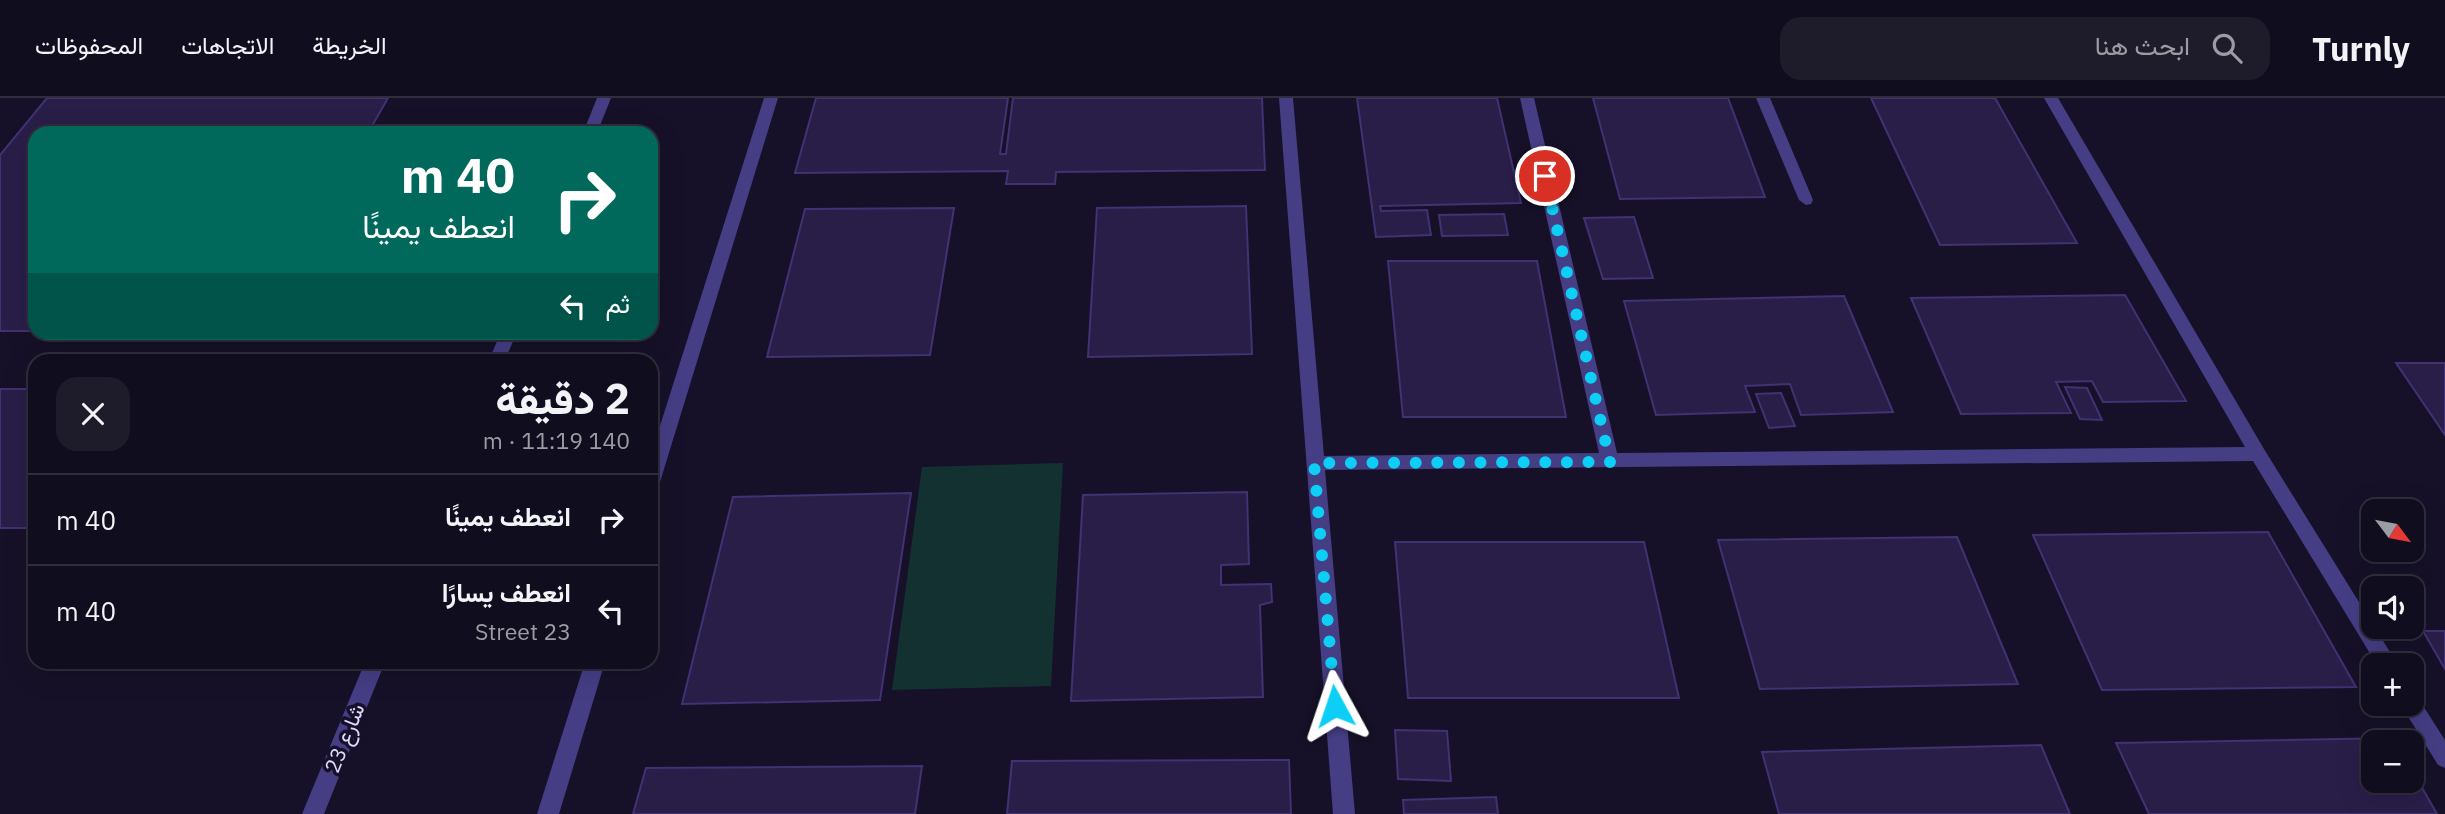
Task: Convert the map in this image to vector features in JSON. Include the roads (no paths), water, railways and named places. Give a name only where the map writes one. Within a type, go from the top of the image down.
[{"type":"street","points":[[593,126],[604,98]]},
{"type":"street","points":[[658,460],[771,98]]},
{"type":"street","points":[[1286,98],[1344,814]]},
{"type":"street","points":[[1527,98],[1610,462]]},
{"type":"street","points":[[1763,98],[1806,200]]},
{"type":"street","points":[[2051,98],[2258,454],[2381,653]]},
{"type":"street","points":[[1314,463],[2258,454]]},
{"type":"street","name":"شارع 23","points":[[313,814],[372,669]]},
{"type":"street","points":[[548,814],[593,669]]},
{"type":"street","points":[[2419,716],[2445,758]]}]
